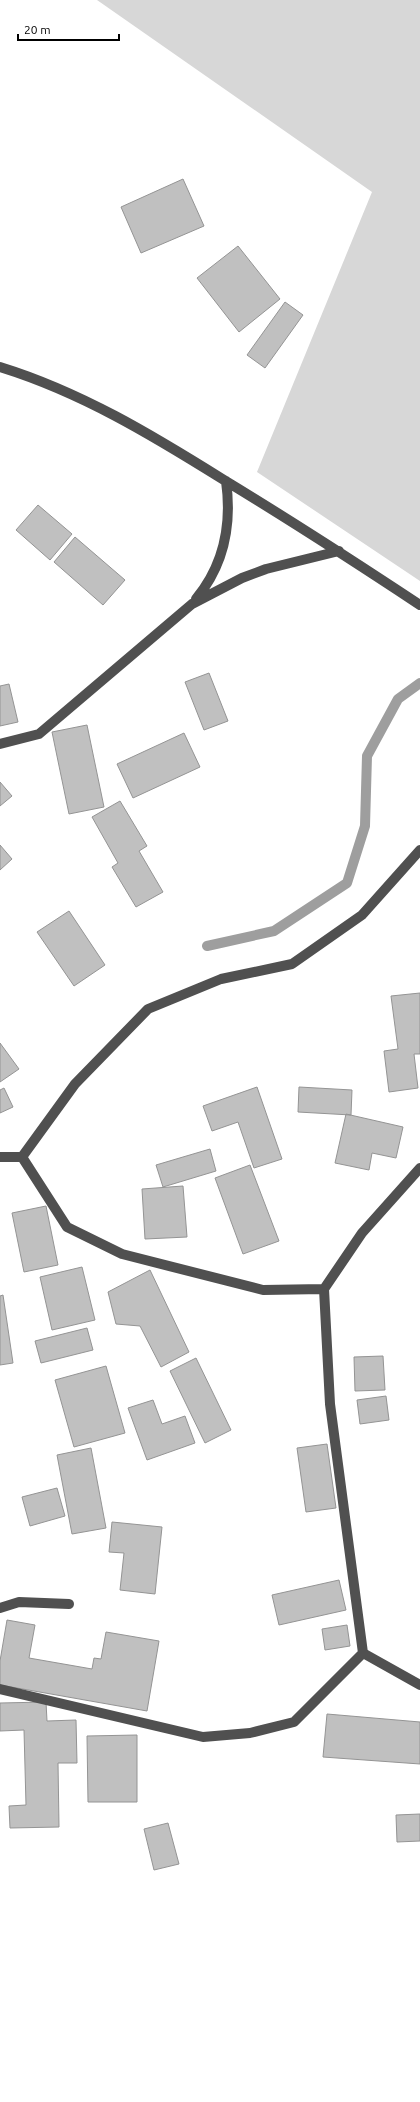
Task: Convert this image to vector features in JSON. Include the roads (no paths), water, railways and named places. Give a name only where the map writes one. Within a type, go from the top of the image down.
[{"type":"street","points":[[0,366],[55,386],[95,404],[226,481],[339,551],[420,605]]},
{"type":"street","points":[[192,604],[214,573],[223,549],[229,514],[226,481]]},
{"type":"street","points":[[0,744],[39,734],[192,604],[231,583],[260,571],[339,551]]},
{"type":"street","points":[[22,1157],[75,1084],[148,1009],[221,979],[292,964],[362,915],[420,850]]},
{"type":"street","points":[[0,1157],[22,1157]]},
{"type":"street","points":[[22,1157],[67,1227],[122,1254],[263,1290],[324,1289]]},
{"type":"street","points":[[363,1653],[330,1404],[324,1289],[362,1233],[420,1168]]},
{"type":"street","points":[[0,1608],[19,1602],[69,1604]]},
{"type":"street","points":[[363,1653],[420,1685]]},
{"type":"street","points":[[0,1688],[203,1737],[250,1733],[294,1722],[363,1653]]},
{"type":"waterway","points":[[207,946],[274,931],[347,883],[365,826],[367,756],[398,699],[420,683]]}]
